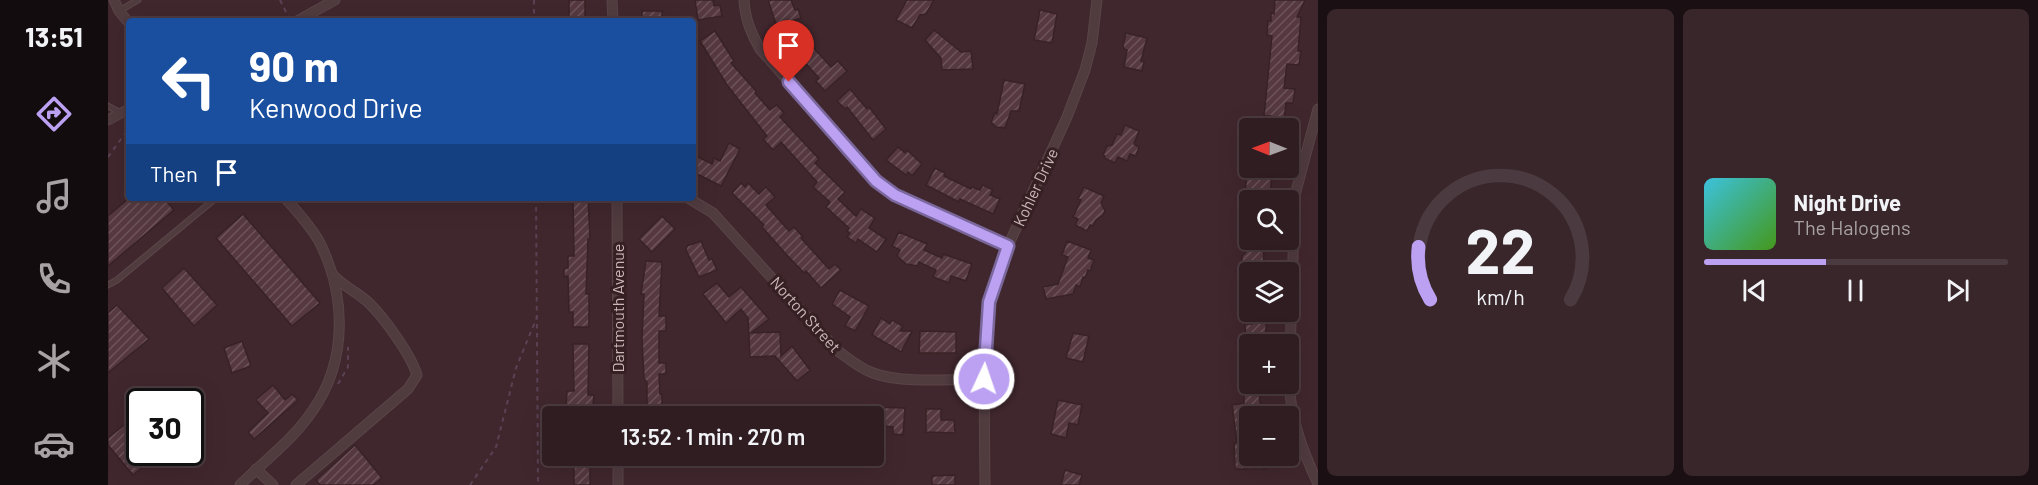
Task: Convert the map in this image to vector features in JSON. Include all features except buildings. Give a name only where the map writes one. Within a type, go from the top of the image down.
[{"type":"street","points":[[114,0],[126,19]]},
{"type":"street","points":[[302,18],[335,0]]},
{"type":"street","points":[[612,0],[613,18]]},
{"type":"street","points":[[744,0],[744,10],[750,30],[760,49],[876,181],[895,195],[1008,246]]},
{"type":"street","name":"Kohler Drive","points":[[985,485],[984,379],[989,302],[1008,246],[1067,117],[1085,70],[1092,43],[1097,0]]},
{"type":"street","points":[[1318,109],[1295,195],[1289,386],[1292,417],[1300,446],[1318,484]]},
{"type":"street","points":[[108,120],[125,111]]},
{"type":"street","points":[[240,485],[301,426],[314,409],[328,384],[338,350],[341,321],[338,293],[318,239],[287,201]]},
{"type":"street","name":"Dartmouth Avenue","points":[[617,201],[618,406]]},
{"type":"street","name":"Norton Street","points":[[693,201],[713,213],[838,351],[854,364],[873,373],[893,378],[984,379]]},
{"type":"street","points":[[296,485],[408,389],[417,375],[412,360],[369,303],[342,285],[331,273]]},
{"type":"street","points":[[618,466],[618,485]]},
{"type":"street","points":[[256,469],[273,485]]},
{"type":"lane","points":[[119,11],[138,0]]},
{"type":"lane","points":[[108,106],[125,111]]},
{"type":"lane","points":[[108,285],[212,201]]},
{"type":"path","points":[[280,0],[289,18]]},
{"type":"path","points":[[534,0],[534,18]]},
{"type":"path","points":[[108,158],[126,132]]},
{"type":"path","points":[[536,201],[538,485]]},
{"type":"path","points":[[469,484],[496,447],[516,368],[537,315]]},
{"type":"path","points":[[338,385],[348,367],[348,338]]},
{"type":"route","points":[[789,82],[876,181],[895,195],[1008,246],[989,302],[984,379]]}]
